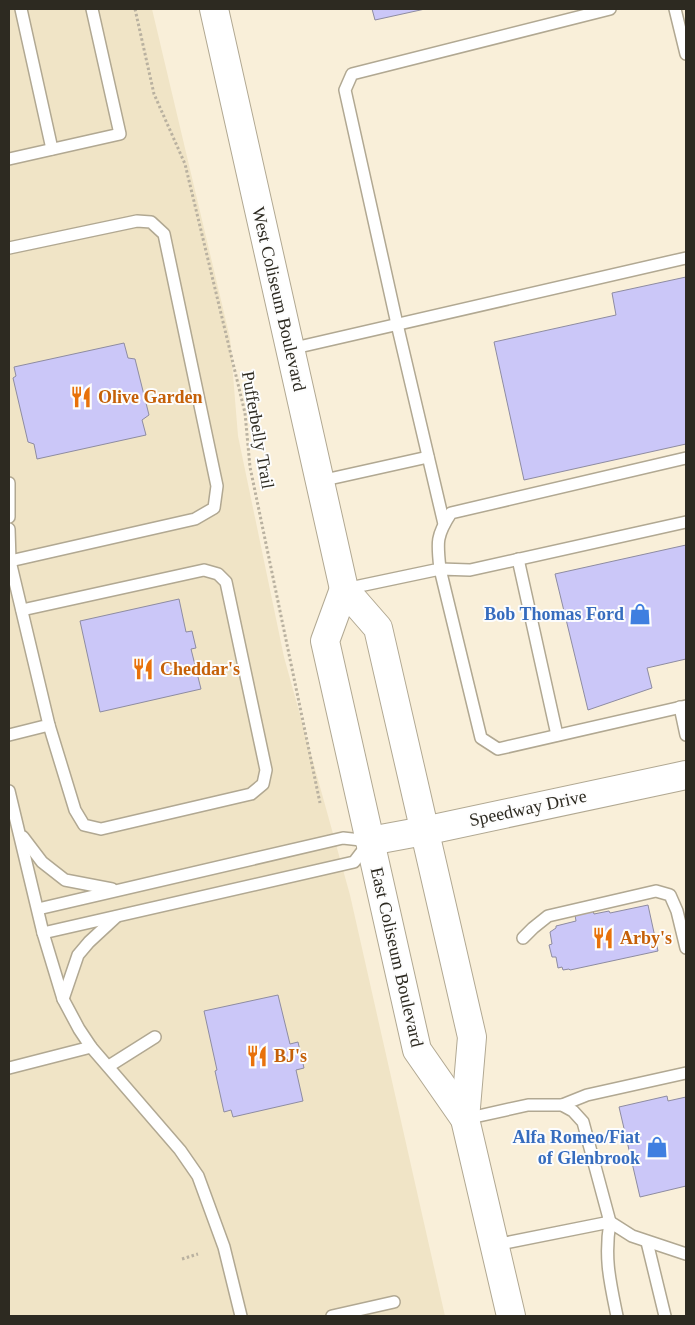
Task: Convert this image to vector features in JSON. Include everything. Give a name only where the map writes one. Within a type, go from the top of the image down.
[{"type":"main road","name":"West Coliseum Boulevard","points":[[214,9],[344,589],[378,628],[424,831]]},
{"type":"main road","points":[[344,589],[325,641],[370,841]]},
{"type":"main road","name":"Speedway Drive","points":[[370,841],[686,775]]},
{"type":"main road","name":"East Coliseum Boulevard","points":[[424,831],[472,1036],[465,1119],[512,1316]]},
{"type":"main road","name":"East Coliseum Boulevard","points":[[370,841],[417,1050],[465,1119]]},
{"type":"lane","points":[[21,9],[52,149]]},
{"type":"lane","points":[[9,158],[120,134],[92,9]]},
{"type":"lane","points":[[444,524],[345,90],[352,74],[610,9]]},
{"type":"lane","points":[[675,9],[686,54]]},
{"type":"lane","points":[[9,248],[137,220],[151,222],[164,234],[216,486],[214,508],[195,519],[10,561]]},
{"type":"lane","points":[[290,349],[686,258]]},
{"type":"lane","points":[[320,481],[428,456]]},
{"type":"lane","points":[[686,458],[451,513],[444,524],[437,544],[440,569],[481,738],[498,748],[683,707],[686,735]]},
{"type":"lane","points":[[9,483],[9,517]]},
{"type":"lane","points":[[344,589],[440,569],[470,570],[686,522]]},
{"type":"lane","points":[[9,529],[10,561],[49,725],[74,810],[84,825],[101,829],[251,794],[262,784],[266,770],[226,582],[218,574],[204,570],[22,610]]},
{"type":"lane","points":[[518,560],[558,735]]},
{"type":"lane","points":[[9,734],[49,725]]},
{"type":"lane","points":[[9,792],[43,933],[63,999],[91,1047],[180,1150],[198,1176],[221,1236],[241,1316]]},
{"type":"lane","points":[[19,831],[42,862],[64,880],[116,890]]},
{"type":"lane","points":[[38,909],[343,838],[370,841]]},
{"type":"lane","points":[[43,933],[354,862],[370,841]]},
{"type":"lane","points":[[523,938],[548,916],[656,891],[670,896],[677,911],[686,948]]},
{"type":"lane","points":[[63,999],[78,955],[89,942],[118,916]]},
{"type":"lane","points":[[109,1066],[155,1037]]},
{"type":"lane","points":[[9,1068],[91,1047]]},
{"type":"lane","points":[[465,1119],[528,1105],[562,1105],[587,1095],[686,1073]]},
{"type":"lane","points":[[562,1105],[573,1110],[583,1122],[610,1222],[606,1242],[607,1271],[617,1316]]},
{"type":"lane","points":[[495,1245],[610,1222],[632,1236],[686,1254]]},
{"type":"lane","points":[[647,1242],[665,1316]]},
{"type":"lane","points":[[332,1316],[394,1302]]},
{"type":"path","name":"Pufferbelly Trail","points":[[135,9],[154,94],[185,164],[245,413],[250,467],[320,803]]},
{"type":"path","points":[[182,1259],[198,1254]]},
{"type":"shaded area","points":[[9,9],[152,9],[230,338],[238,436],[284,657],[350,895],[445,1316],[9,1316]]},
{"type":"building","points":[[372,9],[425,9],[375,20]]},
{"type":"building","points":[[686,277],[686,444],[524,480],[494,342],[616,315],[612,293]]},
{"type":"building","name":"Olive Garden","points":[[124,343],[128,358],[135,359],[149,415],[142,420],[146,435],[37,459],[34,444],[28,442],[13,378],[16,376],[14,367]]},
{"type":"building","points":[[686,545],[686,659],[647,668],[652,688],[588,710],[555,574]]},
{"type":"building","name":"Cheddar's","points":[[179,599],[186,632],[192,631],[196,648],[191,649],[201,689],[100,712],[80,621]]},
{"type":"building","name":"Arby's","points":[[648,905],[658,951],[570,970],[563,970],[562,967],[558,968],[556,957],[552,957],[549,945],[552,944],[550,932],[556,926],[576,921],[575,915],[593,911],[594,914],[609,911],[610,913]]},
{"type":"building","name":"BJ's","points":[[278,995],[290,1044],[298,1042],[304,1068],[296,1070],[303,1101],[233,1117],[231,1110],[224,1112],[204,1011]]},
{"type":"building","name":"Alfa Romeo/Fiat of Glenbrook","points":[[667,1096],[668,1101],[686,1097],[686,1186],[640,1197],[619,1107]]},
{"type":"place","name":"Olive Garden","points":[[81,397]]},
{"type":"place","name":"Bob Thomas Ford","points":[[640,614]]},
{"type":"place","name":"Cheddar's","points":[[143,669]]},
{"type":"place","name":"Arby's","points":[[603,938]]},
{"type":"place","name":"BJ's","points":[[257,1056]]},
{"type":"place","name":"Alfa Romeo/Fiat of Glenbrook","points":[[657,1147]]}]
